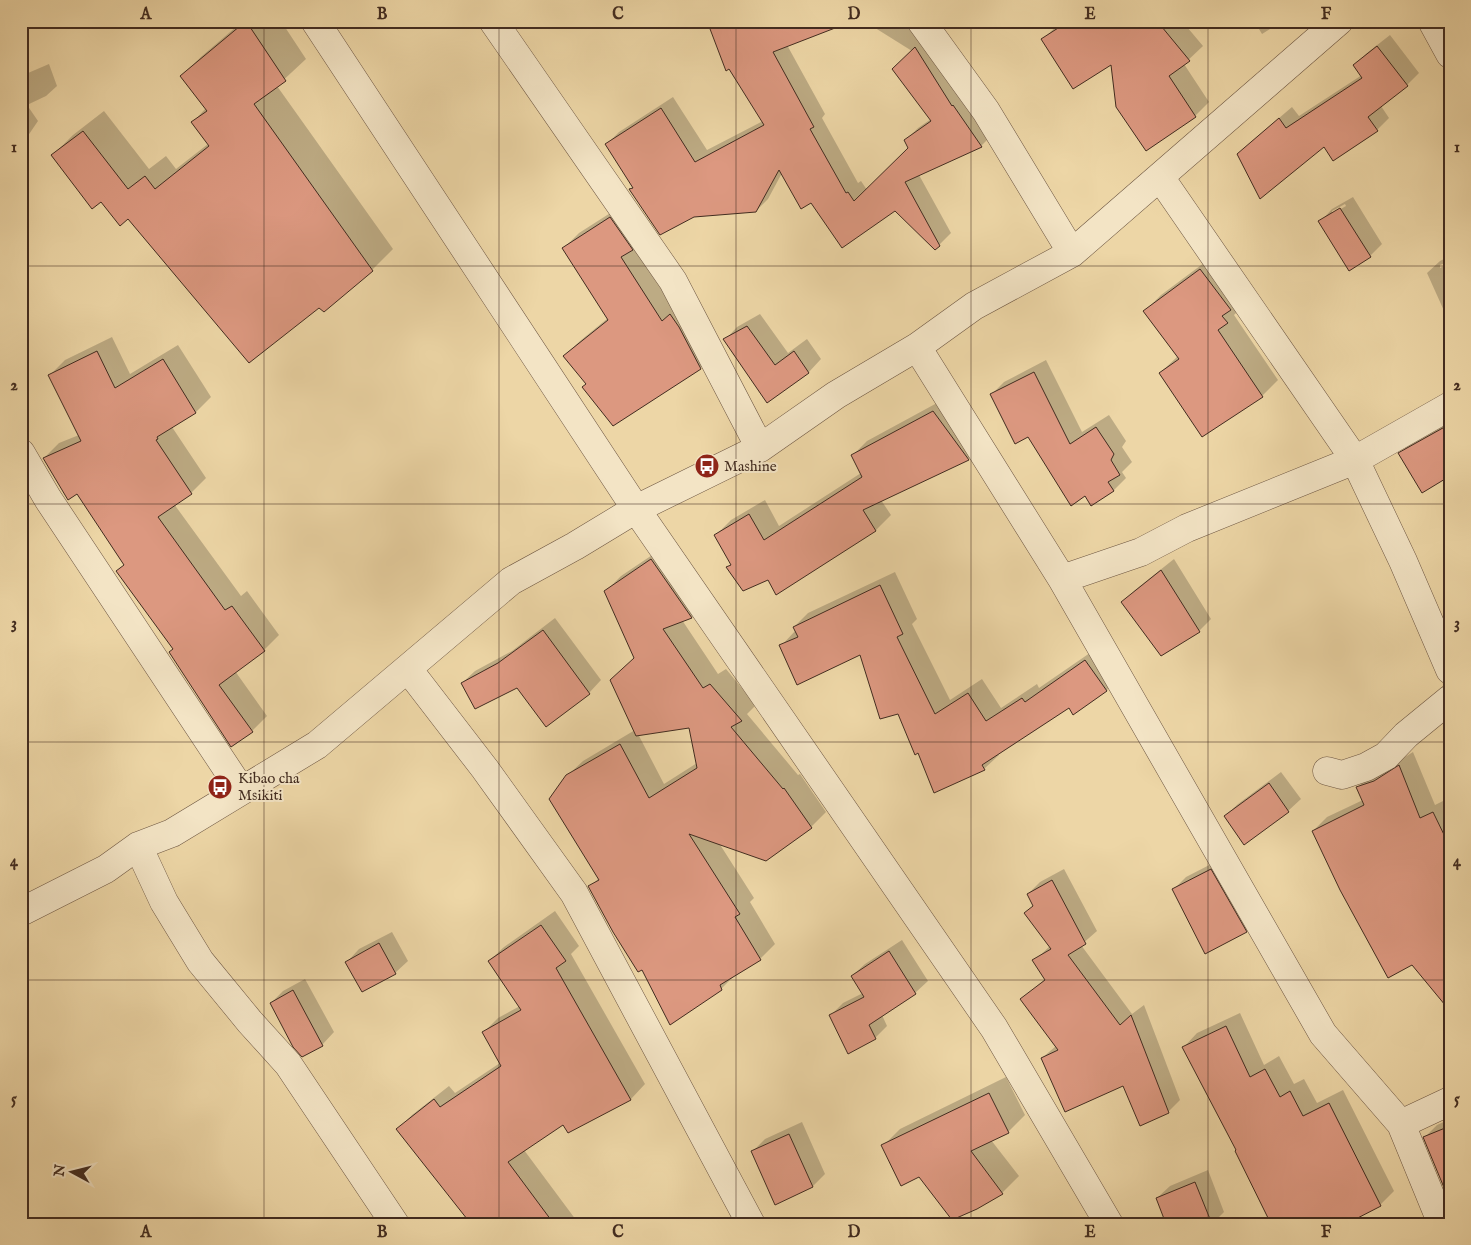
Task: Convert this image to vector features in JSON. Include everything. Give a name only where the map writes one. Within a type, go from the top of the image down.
[{"type":"street","points":[[315,21],[636,508],[994,1028],[1110,1224]]},
{"type":"street","points":[[493,21],[673,281],[760,448]]},
{"type":"street","points":[[921,21],[986,111],[1072,253]]},
{"type":"street","points":[[21,912],[106,869],[138,846],[172,833],[317,745],[511,581],[575,546],[636,508],[760,448],[836,394],[917,346],[974,306],[1072,253],[1339,21]]},
{"type":"street","points":[[1432,21],[1450,54]]},
{"type":"street","points":[[1160,177],[1355,460],[1403,561],[1450,670]]},
{"type":"street","points":[[917,346],[1062,579],[1323,1034],[1401,1124],[1442,1224]]},
{"type":"street","points":[[1062,579],[1141,552],[1186,528],[1355,460],[1450,406]]},
{"type":"street","points":[[21,453],[48,499],[241,790]]},
{"type":"street","points":[[408,668],[485,769],[574,893],[751,1224]]},
{"type":"street","points":[[1327,771],[1342,775],[1366,767],[1386,756],[1406,735],[1450,699]]},
{"type":"street","points":[[138,846],[164,902],[200,961],[250,1022],[288,1064],[395,1224]]},
{"type":"street","points":[[1401,1124],[1450,1101]]},
{"type":"building","points":[[246,21],[286,81],[254,104],[373,271],[324,312],[319,308],[249,363],[128,219],[120,226],[101,202],[92,209],[51,155],[83,131],[128,189],[145,176],[155,189],[209,146],[191,122],[207,111],[180,76]]},
{"type":"building","points":[[707,21],[847,21],[848,23],[773,52],[814,127],[810,129],[846,193],[848,192],[854,201],[908,148],[904,140],[931,121],[892,69],[915,47],[952,106],[982,147],[905,182],[940,246],[935,250],[895,211],[842,248],[811,203],[801,209],[779,170],[756,212],[694,217],[660,235],[629,189],[633,188],[605,144],[661,108],[695,162],[764,125],[729,69],[726,71]]},
{"type":"building","points":[[1069,21],[1157,21],[1190,61],[1169,76],[1196,117],[1146,151],[1116,107],[1111,65],[1073,89],[1041,39]]},
{"type":"building","points":[[1377,46],[1408,86],[1368,117],[1378,131],[1333,161],[1324,147],[1260,199],[1237,154],[1279,118],[1286,128],[1362,78],[1353,65]]},
{"type":"building","points":[[1340,208],[1371,257],[1349,271],[1318,221]]},
{"type":"building","points":[[610,217],[633,250],[621,257],[662,321],[670,314],[701,369],[613,426],[582,387],[586,384],[563,356],[608,320],[562,248]]},
{"type":"building","points":[[1200,269],[1231,310],[1222,316],[1228,323],[1218,330],[1263,397],[1202,437],[1159,373],[1179,359],[1143,311]]},
{"type":"building","points":[[747,326],[775,365],[794,351],[809,373],[767,403],[723,339]]},
{"type":"building","points":[[97,351],[115,388],[163,359],[196,413],[157,437],[158,439],[156,440],[192,494],[158,517],[225,610],[232,606],[265,651],[219,685],[253,732],[231,747],[169,652],[173,649],[116,571],[124,565],[77,494],[68,500],[43,458],[81,441],[48,375]]},
{"type":"building","points":[[1034,372],[1070,444],[1096,427],[1114,454],[1111,460],[1120,475],[1108,482],[1114,491],[1091,506],[1085,496],[1071,506],[1028,437],[1015,444],[990,394]]},
{"type":"building","points":[[933,411],[969,460],[863,510],[876,531],[776,595],[768,580],[743,591],[726,567],[731,565],[714,535],[749,514],[764,540],[862,477],[851,455]]},
{"type":"building","points":[[1450,424],[1450,476],[1422,493],[1398,453]]},
{"type":"building","points":[[651,559],[692,618],[663,629],[703,688],[710,684],[742,721],[731,727],[784,788],[812,828],[766,861],[689,834],[740,914],[735,917],[761,960],[720,985],[722,990],[670,1025],[642,970],[638,972],[613,932],[588,886],[599,880],[549,799],[566,775],[620,744],[649,798],[697,768],[689,728],[636,736],[610,680],[634,658],[604,591]]},
{"type":"building","points":[[1161,570],[1200,632],[1161,656],[1121,602]]},
{"type":"building","points":[[880,585],[903,634],[897,637],[935,714],[968,693],[986,721],[1022,698],[1025,702],[1085,660],[1107,691],[1073,715],[1069,708],[982,765],[985,770],[934,793],[918,753],[915,755],[898,714],[880,719],[860,655],[797,685],[779,645],[798,637],[793,627]]},
{"type":"building","points":[[543,630],[590,694],[546,727],[517,688],[475,709],[461,683],[498,663]]},
{"type":"building","points":[[1399,765],[1420,818],[1433,812],[1450,847],[1450,1011],[1412,965],[1388,978],[1340,890],[1312,831],[1364,805],[1356,787],[1374,781]]},
{"type":"building","points":[[1269,783],[1289,812],[1244,845],[1224,816]]},
{"type":"building","points":[[1211,869],[1247,932],[1205,954],[1172,889]]},
{"type":"building","points":[[1052,880],[1086,944],[1068,955],[1120,1025],[1131,1015],[1169,1113],[1140,1126],[1123,1086],[1065,1112],[1041,1058],[1058,1050],[1020,999],[1045,980],[1032,960],[1051,949],[1024,913],[1033,906],[1027,894]]},
{"type":"building","points":[[541,925],[566,961],[556,968],[631,1100],[568,1133],[563,1125],[508,1162],[554,1224],[471,1224],[396,1129],[434,1099],[440,1107],[501,1066],[482,1032],[521,1010],[488,961]]},
{"type":"building","points":[[379,943],[396,974],[362,992],[345,962]]},
{"type":"building","points":[[889,951],[916,994],[869,1025],[876,1039],[848,1054],[829,1015],[864,997],[851,976]]},
{"type":"building","points":[[293,990],[323,1046],[302,1057],[293,1047],[270,1003]]},
{"type":"building","points":[[1226,1026],[1250,1077],[1265,1069],[1280,1097],[1290,1091],[1303,1116],[1329,1103],[1381,1206],[1346,1224],[1271,1224],[1236,1150],[1182,1047]]},
{"type":"building","points":[[989,1093],[1009,1133],[971,1151],[1003,1194],[977,1209],[952,1220],[919,1177],[901,1186],[881,1145]]},
{"type":"building","points":[[1450,1126],[1450,1202],[1423,1137]]},
{"type":"building","points":[[789,1134],[813,1187],[775,1205],[751,1151]]},
{"type":"building","points":[[1195,1182],[1212,1224],[1166,1224],[1156,1198]]},
{"type":"place","name":"Mashine","points":[[707,466]]},
{"type":"place","name":"Kibao cha Msikiti","points":[[220,787]]}]
